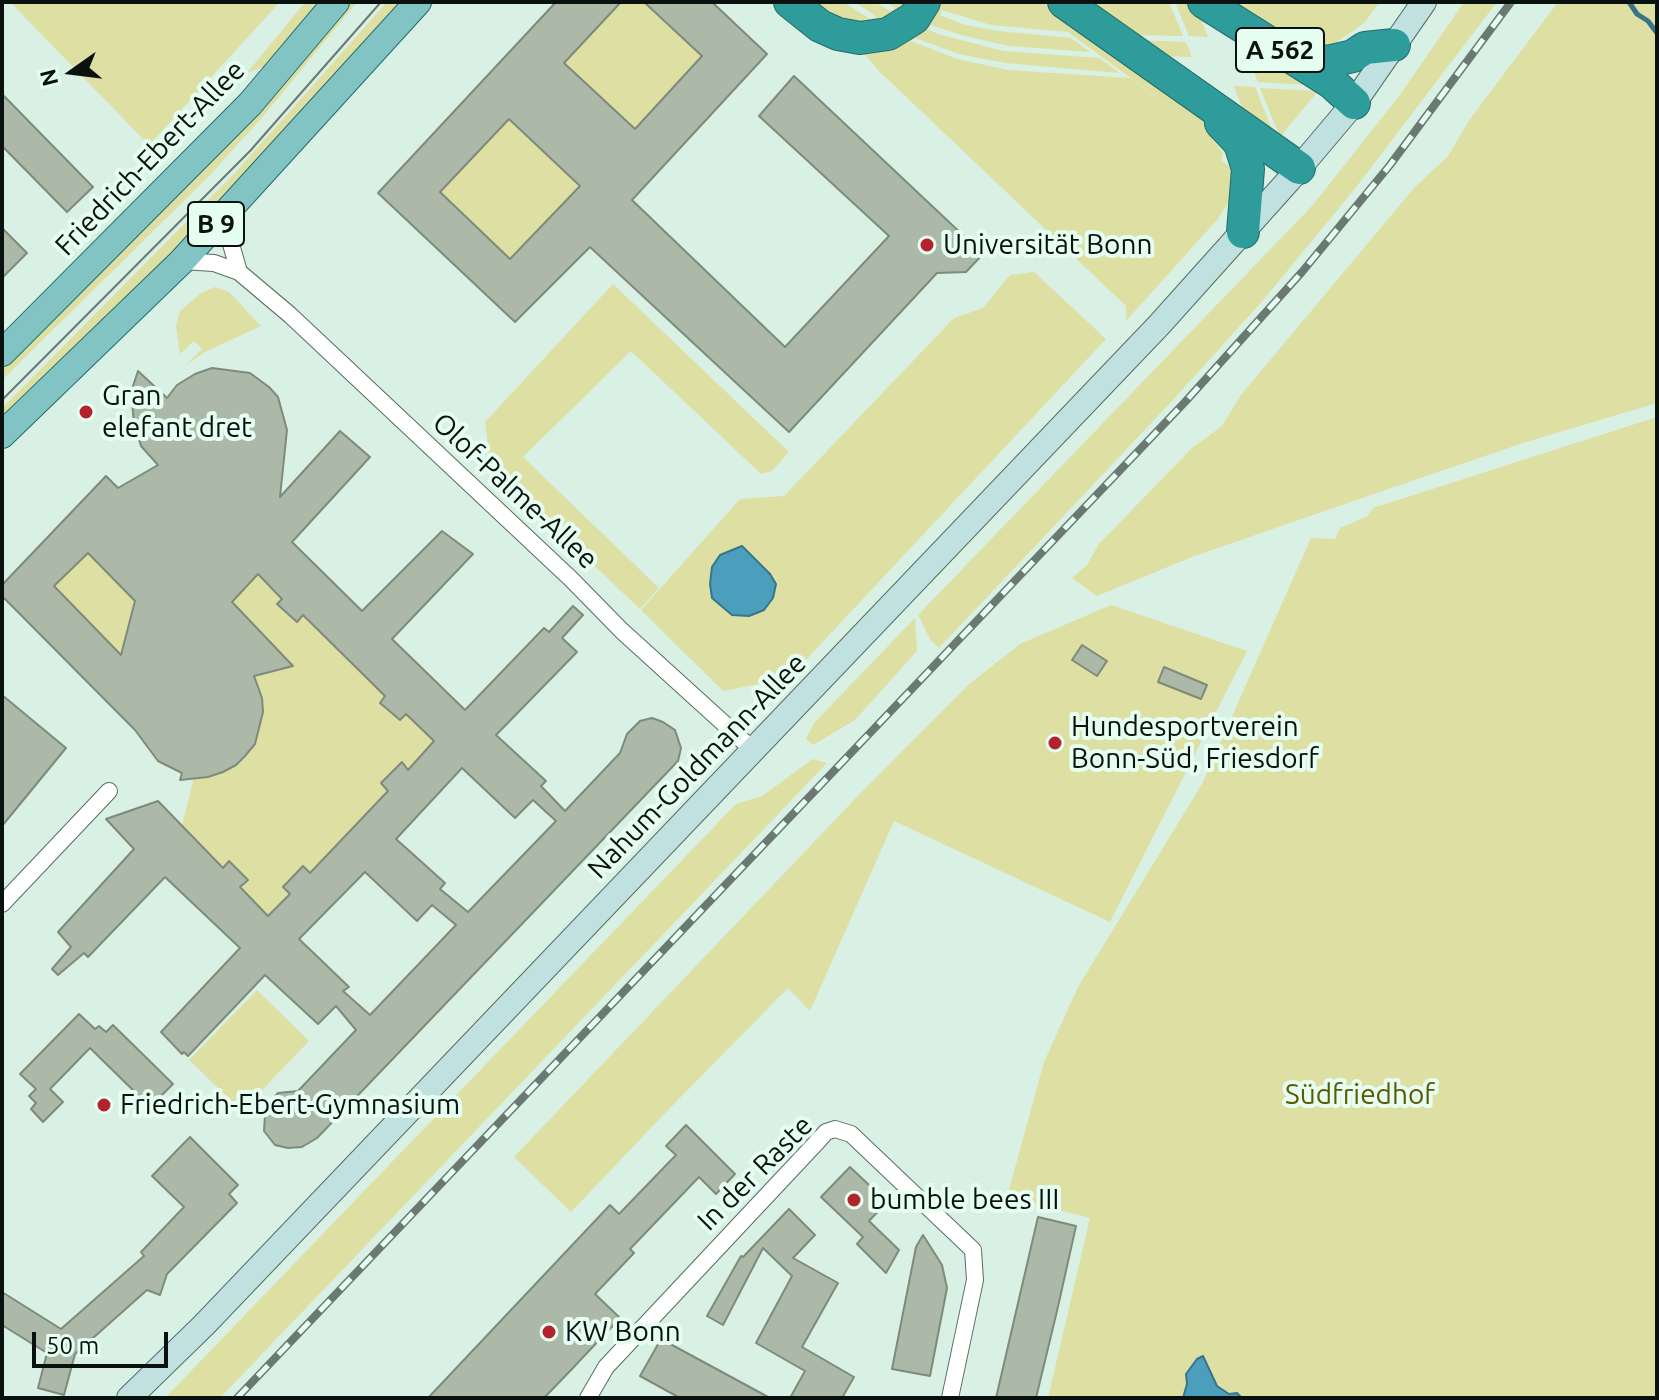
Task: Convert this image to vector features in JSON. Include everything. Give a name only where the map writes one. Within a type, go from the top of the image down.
[{"type":"highway","points":[[790,2],[820,26],[838,34],[860,38],[888,34],[914,18],[924,2]]},
{"type":"highway","points":[[1064,2],[1299,168]]},
{"type":"highway","name":"A 562","points":[[1204,2],[1331,82],[1354,103]]},
{"type":"highway","points":[[1288,55],[1327,62],[1353,56],[1365,48],[1394,45]]},
{"type":"highway","points":[[1196,97],[1240,143],[1248,169],[1243,232]]},
{"type":"main road","name":"Friedrich-Ebert-Allee","points":[[2,353],[250,104],[336,2]]},
{"type":"main road","name":"B 9","points":[[2,435],[182,261],[418,2]]},
{"type":"main road","name":"Nahum-Goldmann-Allee","points":[[129,1398],[204,1325],[1159,325],[1354,103],[1424,2]]},
{"type":"street","points":[[226,213],[239,272]]},
{"type":"street","name":"Olof-Palme-Allee","points":[[182,261],[214,263],[239,272],[290,315],[571,579],[622,631],[753,750]]},
{"type":"street","points":[[2,904],[109,791]]},
{"type":"street","name":"In der Raste","points":[[588,1398],[606,1367],[797,1162],[826,1132],[835,1129],[851,1134],[973,1250],[975,1280],[950,1398]]},
{"type":"green space","points":[[10,2],[280,2],[149,145]]},
{"type":"green space","points":[[305,2],[325,2],[272,64],[247,73]]},
{"type":"green space","points":[[347,2],[357,2],[260,120],[207,178],[2,380],[2,368],[83,287]]},
{"type":"green space","points":[[387,2],[406,2],[245,183],[2,423],[2,408],[235,173]]},
{"type":"green space","points":[[621,2],[644,2],[702,56],[635,129],[564,63]]},
{"type":"green space","points":[[805,2],[843,2],[870,19],[877,17],[855,2],[874,2],[890,11],[896,8],[886,2],[914,2],[908,10],[859,28]]},
{"type":"green space","points":[[934,2],[1043,2],[1224,134],[1231,167],[1221,146],[1211,137],[1223,153],[1221,160],[1233,175],[1230,200],[1217,220],[1126,321],[1126,306],[879,71],[861,50]],"holes":[[[942,10],[991,25],[1068,32],[1210,136],[1130,78],[1008,70],[957,59],[911,41],[915,38],[959,54],[1005,63],[1120,73],[1099,58],[1003,51],[927,29],[931,25],[1009,46],[1090,52],[1071,38],[998,31],[965,25],[940,15]]]},
{"type":"green space","points":[[1082,2],[1169,2],[1183,36],[1129,35]]},
{"type":"green space","points":[[1175,2],[1190,2],[1196,6],[1208,37],[1189,36]]},
{"type":"green space","points":[[1220,2],[1380,2],[1364,23],[1317,56]]},
{"type":"green space","points":[[1464,2],[1497,2],[1357,186],[1265,298],[1172,401],[939,648],[930,639],[918,615],[1312,206],[1400,95]]},
{"type":"green space","points":[[1558,2],[1657,2],[1657,403],[1523,443],[1365,497],[1192,557],[1097,596],[1072,578],[1087,565],[1099,544],[1192,448],[1222,426],[1241,395],[1414,188],[1448,156],[1470,119]]},
{"type":"green space","points":[[1136,40],[1186,42],[1192,57],[1157,56]]},
{"type":"green space","points":[[1251,66],[1293,67],[1322,86],[1258,82]]},
{"type":"green space","points":[[1234,86],[1255,87],[1276,140],[1248,124]]},
{"type":"green space","points":[[1260,88],[1318,91],[1280,137]]},
{"type":"green space","points":[[509,119],[580,186],[510,259],[440,192]]},
{"type":"green space","points":[[1034,272],[1106,339],[789,678],[723,691],[641,610],[740,499],[784,496],[954,318],[983,308],[1010,275]],"holes":[[[742,546],[770,574],[732,615],[713,598],[710,584]]]},
{"type":"green space","points":[[613,284],[789,452],[772,471],[761,474],[631,351],[523,457],[659,588],[640,609],[491,468],[485,422]]},
{"type":"green space","points":[[215,287],[229,292],[261,326],[205,352],[186,365],[202,349],[194,341],[180,354],[176,326],[180,311],[201,293]]},
{"type":"green space","name":"Südfriedhof","points":[[1657,417],[1657,1398],[1048,1398],[1090,1218],[1007,1197],[1044,1062],[1078,987],[1202,784],[1311,538],[1335,539],[1340,528],[1368,516],[1373,508]]},
{"type":"green space","points":[[88,553],[135,601],[121,655],[54,586]]},
{"type":"green space","points":[[258,574],[282,599],[297,621],[303,615],[385,696],[381,703],[399,720],[406,714],[434,741],[408,770],[402,763],[381,783],[388,791],[310,873],[303,866],[283,887],[290,894],[268,916],[240,887],[248,879],[230,861],[223,868],[182,825],[194,778],[223,772],[236,765],[255,744],[263,712],[262,698],[254,676],[292,666],[232,602]]},
{"type":"green space","name":"Hundesportverein Bonn-Süd, Friesdorf","points":[[1111,605],[1247,651],[1110,922],[894,821],[810,1011],[788,988],[571,1212],[514,1157],[853,801],[968,685],[1020,644]]},
{"type":"green space","points":[[915,618],[917,651],[855,720],[813,745],[806,739],[814,723]]},
{"type":"green space","points":[[813,759],[827,763],[220,1398],[167,1396],[736,804],[762,796]]},
{"type":"green space","points":[[257,990],[309,1041],[242,1111],[189,1060]]},
{"type":"water","points":[[742,546],[776,584],[773,598],[764,610],[749,616],[732,615],[712,598],[710,584],[712,567],[720,555]]},
{"type":"water","points":[[1203,1356],[1217,1386],[1242,1398],[1183,1398],[1186,1374]]},
{"type":"building","points":[[556,2],[621,2],[564,63],[635,129],[702,56],[644,2],[712,2],[767,54],[632,200],[785,347],[889,236],[759,116],[794,76],[983,254],[966,272],[937,273],[789,432],[590,247],[515,322],[378,193]],"holes":[[[509,119],[580,186],[510,259],[440,192]]]},
{"type":"building","points":[[2,94],[93,187],[67,212],[2,146]]},
{"type":"building","points":[[2,228],[27,253],[2,278]]},
{"type":"building","points":[[212,368],[250,373],[278,397],[287,430],[280,497],[340,431],[370,457],[292,542],[362,611],[442,531],[473,554],[392,639],[465,710],[544,628],[549,632],[573,606],[583,615],[562,638],[577,652],[496,735],[546,781],[541,786],[565,811],[620,753],[627,734],[640,721],[652,718],[663,722],[675,730],[681,748],[678,761],[317,1138],[302,1147],[275,1145],[264,1131],[269,1103],[278,1093],[298,1091],[356,1030],[336,1006],[318,1024],[265,975],[188,1056],[184,1052],[182,1054],[161,1032],[240,948],[165,877],[88,957],[84,953],[58,975],[52,969],[71,947],[58,932],[134,849],[106,819],[158,801],[223,868],[229,861],[248,880],[240,887],[268,916],[290,894],[283,887],[303,866],[310,873],[388,791],[381,783],[402,762],[408,770],[434,741],[406,714],[400,720],[380,703],[385,696],[303,615],[297,622],[277,604],[282,599],[258,574],[232,602],[293,666],[254,676],[262,698],[263,712],[255,744],[245,756],[223,772],[180,780],[182,773],[158,761],[135,730],[2,596],[2,585],[106,476],[118,488],[158,465],[141,446],[134,423],[131,392],[138,371],[167,398],[177,385]],"holes":[[[88,553],[135,601],[121,655],[54,586]],[[462,768],[515,818],[533,800],[556,821],[468,912],[440,889],[445,883],[396,839]],[[365,872],[417,921],[432,905],[456,925],[370,1015],[343,991],[349,987],[299,939]]]},
{"type":"building","points":[[1082,645],[1107,661],[1097,676],[1072,660]]},
{"type":"building","points":[[1164,667],[1207,685],[1201,699],[1158,682]]},
{"type":"building","points":[[2,695],[66,748],[2,826]]},
{"type":"building","points":[[79,1014],[95,1029],[99,1026],[106,1032],[113,1025],[173,1084],[156,1101],[149,1094],[143,1100],[90,1048],[50,1089],[63,1102],[43,1122],[31,1109],[36,1103],[29,1096],[36,1089],[20,1074]]},
{"type":"building","points":[[686,1125],[735,1174],[716,1194],[699,1177],[630,1249],[634,1253],[595,1294],[620,1318],[571,1370],[544,1398],[428,1398],[610,1205],[619,1214],[676,1155],[666,1146]]},
{"type":"building","points":[[190,1137],[238,1185],[229,1194],[237,1203],[167,1274],[160,1295],[147,1290],[75,1354],[64,1395],[38,1388],[47,1353],[2,1325],[2,1292],[61,1329],[144,1256],[141,1252],[184,1207],[152,1176]]},
{"type":"building","name":"bumble bees III","points":[[850,1167],[887,1202],[869,1221],[899,1250],[886,1273],[857,1244],[863,1237],[821,1197]]},
{"type":"building","points":[[789,1209],[815,1235],[793,1258],[838,1283],[802,1347],[854,1377],[842,1398],[790,1398],[805,1371],[756,1343],[792,1276],[763,1248],[723,1325],[707,1316],[741,1256]]},
{"type":"building","points":[[1038,1217],[1076,1226],[1057,1311],[1036,1398],[996,1398]]},
{"type":"building","points":[[923,1235],[942,1265],[947,1288],[930,1376],[892,1369],[916,1247]]},
{"type":"building","points":[[661,1339],[770,1398],[680,1398],[640,1376]]},
{"type":"waterway","points":[[1629,2],[1657,33]]},
{"type":"tram line","points":[[2,400],[250,151],[381,2]]},
{"type":"railway","points":[[237,1398],[1185,402],[1302,272],[1390,165],[1511,2]]},
{"type":"place","name":"Universität Bonn","points":[[927,245]]},
{"type":"place","name":"Gran elefant dret","points":[[86,412]]},
{"type":"place","name":"Hundesportverein Bonn-Süd, Friesdorf","points":[[1055,743]]},
{"type":"place","name":"Friedrich-Ebert-Gymnasium","points":[[104,1105]]},
{"type":"place","name":"bumble bees III","points":[[854,1200]]},
{"type":"place","name":"KW Bonn","points":[[549,1332]]}]
